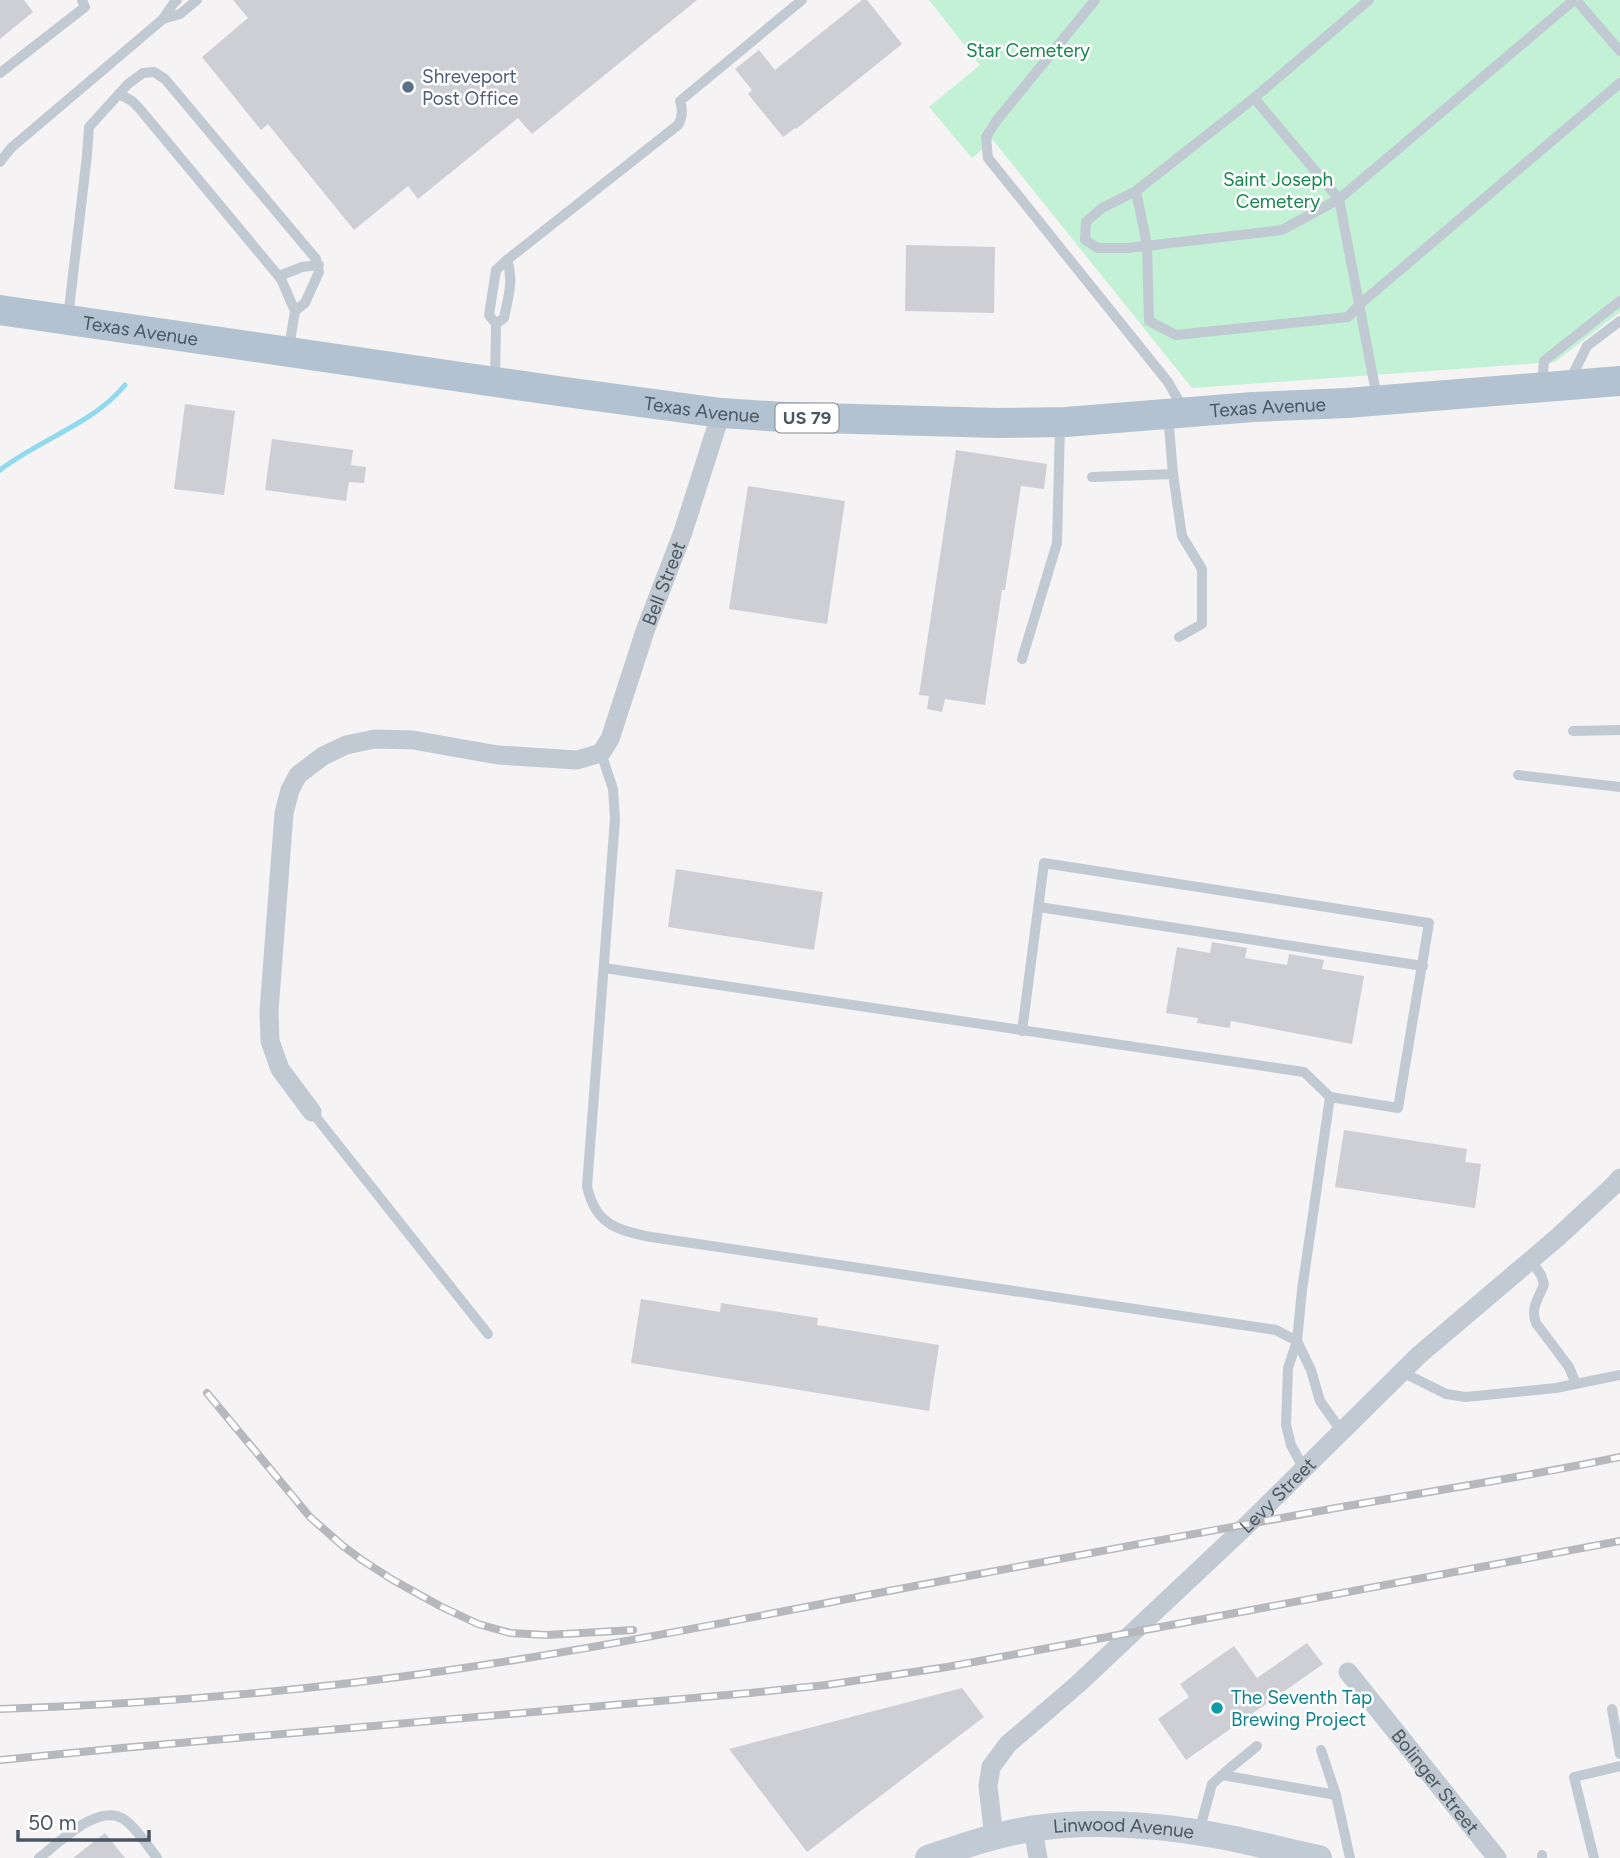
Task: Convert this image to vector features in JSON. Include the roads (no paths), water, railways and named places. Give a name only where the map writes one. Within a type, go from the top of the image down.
[{"type":"main road","name":"Texas Avenue","points":[[0,310],[721,413],[784,417],[997,423],[1060,422],[1620,381]]},
{"type":"main road","name":"Linwood Avenue","points":[[928,1858],[994,1838],[1062,1825],[1158,1827],[1215,1835],[1319,1858]]},
{"type":"street","name":"Bell Street","points":[[601,753],[610,738],[645,631],[683,532],[721,413]]},
{"type":"street","points":[[312,1112],[279,1069],[270,1041],[269,1011],[284,813],[289,790],[298,775],[323,755],[346,745],[375,739],[413,740],[498,755],[577,760],[601,753]]},
{"type":"street","name":"Levy Street","points":[[994,1838],[988,1786],[992,1767],[1009,1744],[1134,1632],[1419,1355],[1531,1260],[1620,1178]]},
{"type":"street","name":"Bolinger Street","points":[[1348,1672],[1497,1858]]},
{"type":"street","points":[[1033,1829],[1038,1858]]},
{"type":"lane","points":[[0,73],[85,7],[82,0]]},
{"type":"lane","points":[[0,162],[11,148],[163,19],[177,0]]},
{"type":"lane","points":[[163,19],[180,14],[197,0]]},
{"type":"lane","points":[[495,381],[496,324],[489,316],[496,270],[678,125],[682,118],[680,101],[802,0]]},
{"type":"lane","points":[[1095,0],[997,120],[986,137],[988,158],[1168,383],[1177,414],[1173,474],[1182,536],[1202,569],[1202,624],[1179,637]]},
{"type":"lane","points":[[1369,0],[1254,98],[1136,191],[1102,208],[1086,222],[1085,240],[1098,248],[1282,230],[1339,199],[1575,0],[1620,51]]},
{"type":"lane","points":[[68,320],[89,127],[128,84],[143,73],[154,72],[165,79],[319,265],[305,303],[295,311]]},
{"type":"lane","points":[[1136,191],[1147,245],[1149,321],[1176,335],[1348,317],[1620,83]]},
{"type":"lane","points":[[119,94],[139,108],[279,276],[295,311],[288,352]]},
{"type":"lane","points":[[1254,98],[1339,199],[1377,400]]},
{"type":"lane","points":[[496,324],[504,318],[509,296],[512,274],[507,260]]},
{"type":"lane","points":[[279,276],[302,267],[319,265]]},
{"type":"lane","points":[[1620,301],[1544,361],[1555,386],[1587,346],[1620,321]]},
{"type":"lane","points":[[1022,659],[1057,543],[1060,422]]},
{"type":"lane","points":[[1092,477],[1173,474]]},
{"type":"lane","points":[[1573,731],[1620,730]]},
{"type":"lane","points":[[601,753],[613,789],[615,819],[587,1186],[590,1201],[599,1216],[626,1232],[651,1237],[1276,1330],[1297,1340],[1311,1370],[1320,1401],[1342,1432]]},
{"type":"lane","points":[[1518,775],[1620,787]]},
{"type":"lane","points":[[604,968],[1022,1031],[1304,1072],[1331,1097],[1398,1108],[1429,923],[1044,863],[1022,1031]]},
{"type":"lane","points":[[1039,907],[1423,965]]},
{"type":"lane","points":[[1304,1469],[1291,1445],[1286,1425],[1288,1367],[1297,1340],[1331,1097]]},
{"type":"lane","points":[[312,1112],[488,1334]]},
{"type":"lane","points":[[1531,1260],[1544,1284],[1533,1315],[1569,1367],[1576,1384]]},
{"type":"lane","points":[[1402,1372],[1446,1394],[1465,1397],[1556,1388],[1620,1375]]},
{"type":"lane","points":[[1612,1709],[1620,1754]]},
{"type":"lane","points":[[1199,1833],[1212,1784],[1257,1746]]},
{"type":"lane","points":[[1321,1750],[1336,1795],[1350,1858]]},
{"type":"lane","points":[[1594,1858],[1574,1777],[1620,1766]]},
{"type":"lane","points":[[1222,1775],[1336,1795]]},
{"type":"lane","points":[[39,1858],[83,1823],[111,1814],[123,1818],[138,1832],[157,1858]]},
{"type":"waterway","points":[[0,470],[82,421],[112,399],[125,385]]},
{"type":"railway","points":[[207,1393],[310,1517],[343,1546],[393,1580],[478,1624],[510,1633],[547,1635],[633,1630]]},
{"type":"railway","points":[[0,1709],[111,1704],[278,1691],[508,1661],[1620,1457]]},
{"type":"railway","points":[[0,1760],[826,1685],[947,1667],[1620,1541]]},
{"type":"place","name":"Shreveport Post Office","points":[[408,87]]},
{"type":"place","name":"The Seventh Tap Brewing Project","points":[[1217,1708]]},
{"type":"park label","name":"Star Cemetery","points":[[1028,50]]},
{"type":"park label","name":"Saint Joseph Cemetery","points":[[1278,190]]}]
